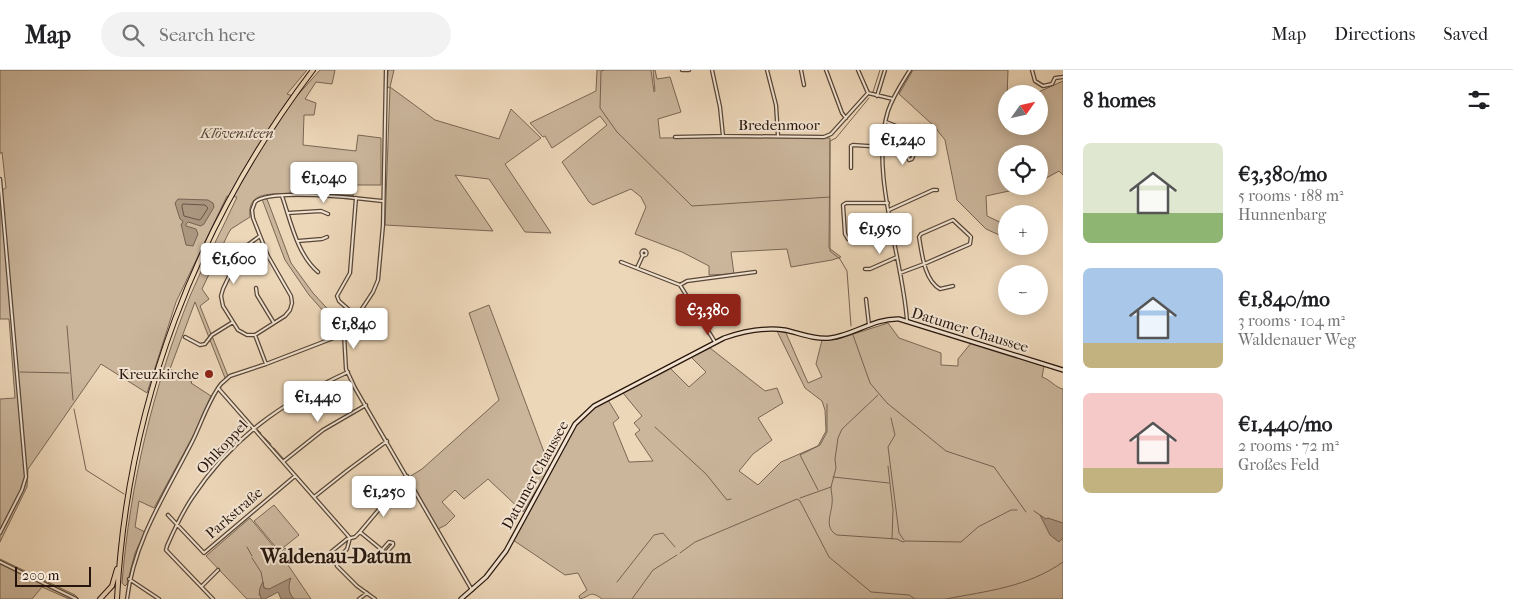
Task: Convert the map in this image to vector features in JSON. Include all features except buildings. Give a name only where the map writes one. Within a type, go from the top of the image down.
[{"type":"main road","points":[[117,599],[127,496],[141,428],[164,348],[188,284],[227,202],[287,105],[313,70]]},
{"type":"main road","points":[[100,599],[112,586],[120,560]]},
{"type":"street","points":[[127,599],[129,579],[136,554],[158,504],[178,469],[218,388],[224,380],[230,376],[344,334],[373,292],[378,280],[383,225],[386,70]]},
{"type":"street","points":[[682,70],[689,70]]},
{"type":"street","points":[[712,70],[720,107],[723,136]]},
{"type":"street","points":[[767,70],[776,105],[778,136]]},
{"type":"street","points":[[801,70],[804,85]]},
{"type":"street","points":[[826,70],[842,113],[846,118]]},
{"type":"street","points":[[858,70],[868,93],[893,100]]},
{"type":"street","points":[[877,96],[885,70]]},
{"type":"street","points":[[907,321],[888,203],[883,147],[886,122],[893,100],[910,70]]},
{"type":"street","points":[[1032,70],[1035,81],[1043,86],[1052,84],[1055,78],[1063,77]]},
{"type":"street","name":"Bredenmoor","points":[[675,137],[824,137],[831,134],[868,93]]},
{"type":"street","points":[[886,122],[919,135],[920,139],[916,151]]},
{"type":"street","points":[[851,168],[853,144],[883,147]]},
{"type":"street","points":[[0,179],[26,477],[23,489],[0,533]]},
{"type":"street","points":[[889,210],[933,190],[937,190]]},
{"type":"street","points":[[260,236],[242,249],[221,293],[222,303],[233,322],[243,334],[252,336],[288,313],[292,300],[273,267],[260,236],[252,210],[255,202],[265,197],[282,196],[320,196],[383,201]]},
{"type":"street","points":[[282,196],[304,257],[318,272]]},
{"type":"street","points":[[356,198],[350,273],[337,296],[357,316]]},
{"type":"street","points":[[848,239],[845,234],[843,205],[846,202],[888,203]]},
{"type":"street","points":[[288,213],[322,211],[328,214]]},
{"type":"street","points":[[900,273],[924,264],[968,246],[971,237],[953,220],[921,234],[919,237],[924,264],[938,288],[943,289],[953,286]]},
{"type":"street","points":[[298,241],[327,237]]},
{"type":"street","points":[[637,268],[643,255]]},
{"type":"street","points":[[865,268],[870,269],[897,257]]},
{"type":"street","points":[[621,262],[680,285],[715,342]]},
{"type":"street","points":[[680,285],[686,282],[755,272]]},
{"type":"street","points":[[256,288],[257,295],[274,323]]},
{"type":"street","points":[[866,299],[869,325]]},
{"type":"street","name":"Datumer Chaussee","points":[[460,599],[486,578],[506,551],[575,424],[584,414],[594,406],[715,342],[744,332],[767,329],[783,330],[826,339],[838,337],[888,319],[907,321],[1063,370]]},
{"type":"street","points":[[185,337],[200,345],[205,344],[212,335],[233,322]]},
{"type":"street","points":[[344,334],[348,372],[472,590]]},
{"type":"street","points":[[255,335],[266,364]]},
{"type":"street","name":"Ohlkoppel","points":[[201,586],[166,550],[192,498],[236,444],[254,428],[291,401],[348,372]]},
{"type":"street","points":[[218,388],[350,538]]},
{"type":"street","points":[[284,461],[317,434],[366,405]]},
{"type":"street","points":[[314,497],[387,441]]},
{"type":"street","name":"Parkstraße","points":[[168,515],[202,552],[206,552],[296,475]]},
{"type":"street","points":[[375,599],[347,576],[330,557],[331,552],[346,538],[355,537],[360,532],[407,476]]},
{"type":"street","points":[[360,532],[382,550],[387,552],[393,543],[389,542],[382,550]]},
{"type":"street","points":[[337,565],[337,560],[347,549],[350,538]]},
{"type":"street","points":[[0,562],[76,599]]},
{"type":"street","points":[[213,599],[201,586],[218,570]]},
{"type":"street","points":[[129,579],[159,599]]},
{"type":"street","points":[[359,599],[366,593]]},
{"type":"green space","name":"Klövensteen","points":[[0,70],[307,70],[287,94],[296,97],[320,70],[335,70],[332,84],[316,82],[305,99],[316,103],[314,115],[304,115],[303,145],[356,151],[358,135],[381,138],[381,185],[354,185],[353,196],[301,193],[301,168],[291,168],[291,193],[269,194],[257,198],[252,202],[250,217],[231,229],[228,234],[202,289],[209,299],[200,306],[228,376],[225,378],[195,302],[170,369],[211,396],[194,434],[154,508],[139,501],[135,527],[145,532],[135,553],[125,586],[122,583],[131,509],[137,473],[154,401],[190,296],[237,197],[227,196],[176,302],[147,393],[101,364],[28,469],[27,487],[0,542],[0,399],[15,398],[9,319],[0,319],[0,191],[6,188],[2,152],[0,154]]},
{"type":"green space","points":[[388,70],[394,70],[390,87],[435,120],[499,139],[511,109],[541,138],[505,164],[551,233],[525,232],[489,179],[455,175],[493,231],[385,225],[390,88],[387,87]]},
{"type":"green space","points":[[597,70],[651,70],[654,92],[653,70],[655,70],[657,79],[670,77],[681,112],[658,119],[660,138],[830,138],[829,248],[841,257],[791,267],[787,249],[731,252],[734,274],[709,275],[709,266],[682,252],[635,234],[646,207],[641,197],[631,189],[593,205],[589,202],[562,162],[607,125],[600,116],[552,148],[545,136],[543,137],[530,123],[596,91]]},
{"type":"green space","points":[[913,70],[1008,70],[1007,85],[998,85],[998,135],[1048,135],[1048,88],[1063,81],[1063,175],[1059,171],[1048,177],[1048,145],[998,145],[998,193],[986,196],[987,216],[998,221],[998,234],[986,229],[957,200],[945,140],[934,126],[899,94]]},
{"type":"green space","points":[[262,199],[267,199],[291,263],[313,293],[346,329],[342,332],[309,295],[285,260]]},
{"type":"green space","points":[[489,305],[550,468],[523,512],[488,479],[464,499],[455,490],[442,502],[455,516],[446,525],[438,529],[409,477],[422,469],[499,400],[469,313]]},
{"type":"green space","points":[[888,323],[899,338],[941,353],[941,365],[958,366],[958,359],[971,343],[1044,366],[1042,377],[1063,389],[1063,599],[602,599],[591,594],[580,599],[579,596],[587,590],[578,573],[565,575],[513,540],[576,424],[595,407],[608,400],[619,418],[613,423],[629,462],[653,461],[635,434],[640,430],[634,423],[642,416],[623,393],[670,368],[689,387],[706,372],[691,357],[710,348],[765,391],[777,388],[783,403],[758,418],[772,440],[753,454],[739,471],[758,485],[781,462],[818,446],[826,431],[825,410],[822,401],[805,388],[777,331],[786,333],[808,383],[822,377],[816,364],[822,340],[838,339]]},
{"type":"green space","points":[[274,505],[299,535],[279,551],[254,521]]},
{"type":"green space","points":[[250,518],[279,553],[285,548],[290,554],[284,559],[311,599],[294,599],[289,589],[290,579],[269,590],[264,588],[263,583],[259,594],[262,599],[247,599],[206,556]]},
{"type":"green space","points":[[0,559],[75,595],[79,599],[69,599],[42,587],[32,599],[0,599]]},
{"type":"water","points":[[178,199],[208,200],[213,203],[214,207],[204,224],[201,226],[188,222],[186,224],[186,226],[196,229],[198,234],[193,246],[186,245],[181,224],[183,221],[180,219],[175,203]]},
{"type":"water","points":[[1040,515],[1046,519],[1063,523],[1063,538],[1059,542],[1050,535]]},
{"type":"water","points":[[291,578],[289,589],[294,599],[281,599],[278,592],[262,599],[260,590],[263,582],[264,588],[269,589]]},
{"type":"waterway","points":[[604,70],[601,71],[600,108],[617,132],[692,206],[830,197]]},
{"type":"waterway","points":[[873,92],[880,70]]},
{"type":"waterway","points":[[851,326],[847,271],[840,259],[830,251],[830,141],[836,138],[869,98]]},
{"type":"waterway","points":[[67,326],[73,400]]},
{"type":"waterway","points":[[853,335],[870,383],[887,403],[946,451],[994,467],[1026,512]]},
{"type":"waterway","points":[[20,372],[69,373]]},
{"type":"waterway","points":[[800,498],[831,487],[836,468],[835,459],[838,438],[842,429],[878,395]]},
{"type":"waterway","points":[[818,490],[800,455],[820,445],[827,432],[827,404]]},
{"type":"waterway","points":[[74,409],[86,470],[124,494]]},
{"type":"waterway","points":[[891,418],[895,435],[888,447],[899,533],[904,540]]},
{"type":"waterway","points":[[655,427],[706,474],[727,500],[731,499]]},
{"type":"waterway","points":[[257,429],[261,433]]},
{"type":"waterway","points":[[254,431],[260,437]]},
{"type":"waterway","points":[[264,437],[271,444]]},
{"type":"waterway","points":[[274,448],[284,459]]},
{"type":"waterway","points":[[888,466],[893,510],[892,539]]},
{"type":"waterway","points":[[833,477],[889,483]]},
{"type":"waterway","points":[[831,487],[832,502],[829,525],[837,535],[897,539],[903,542],[961,542],[978,527],[1011,510],[1017,510]]},
{"type":"waterway","points":[[680,553],[695,542],[797,499],[800,501],[829,557],[871,592],[909,595],[915,599]]},
{"type":"waterway","points":[[1034,511],[1040,515]]},
{"type":"waterway","points":[[617,582],[654,535],[663,533],[675,547]]},
{"type":"waterway","points":[[247,547],[252,556]]},
{"type":"waterway","points":[[632,599],[653,570],[677,555]]},
{"type":"waterway","points":[[252,558],[261,572],[263,582]]},
{"type":"waterway","points":[[946,599],[1021,583],[1063,562]]},
{"type":"place","name":"Kreuzkirche","points":[[209,374]]},
{"type":"district","name":"Waldenau-Datum","points":[[336,556]]}]
